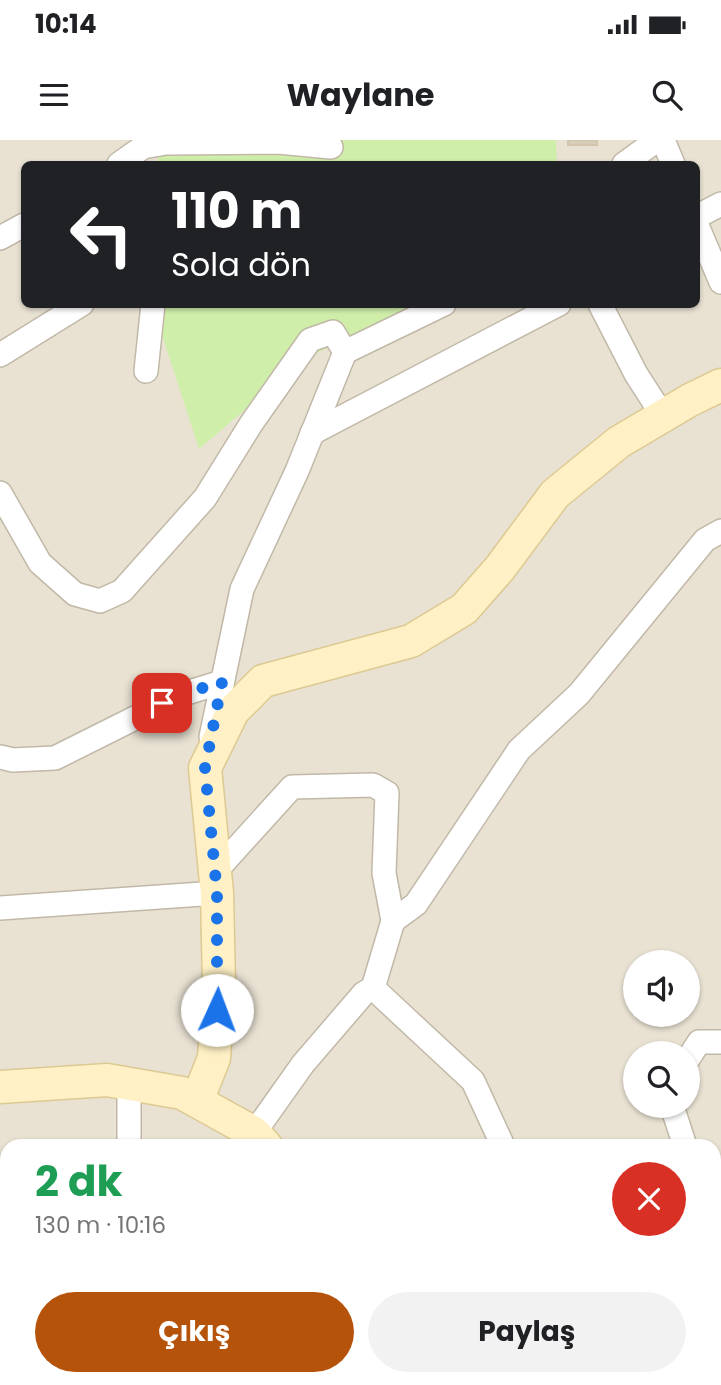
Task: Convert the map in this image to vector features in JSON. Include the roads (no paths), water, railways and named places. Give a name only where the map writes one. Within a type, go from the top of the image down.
[{"type":"street","points":[[628,161],[657,140]]},
{"type":"street","points":[[663,140],[672,161]]},
{"type":"street","points":[[124,161],[144,150],[166,143],[278,142],[331,147]]},
{"type":"street","points":[[700,214],[721,204]]},
{"type":"street","points":[[0,238],[21,227]]},
{"type":"street","points":[[700,232],[721,282]]},
{"type":"street","points":[[0,355],[76,308]]},
{"type":"street","points":[[146,371],[153,308]]},
{"type":"street","points":[[189,1097],[214,1058],[219,986],[216,883],[205,768],[242,589],[297,471],[345,352],[436,308]]},
{"type":"street","points":[[312,433],[551,308]]},
{"type":"street","points":[[602,308],[636,374],[663,416]]},
{"type":"street","points":[[0,493],[40,563],[75,594],[100,601],[122,591],[205,498],[251,424],[310,340],[333,332],[345,352]]},
{"type":"street","points":[[205,768],[233,711],[263,681],[411,641],[464,609],[500,568],[555,494],[619,442],[721,385]]},
{"type":"street","points":[[393,921],[416,904],[519,750],[579,694],[705,540],[721,531]]},
{"type":"street","points":[[0,757],[13,760],[55,758],[183,694],[222,682]]},
{"type":"street","points":[[0,908],[216,883],[292,787],[373,785],[387,793],[384,873],[393,921],[373,988],[364,993],[303,1063],[261,1139]]},
{"type":"street","points":[[373,988],[474,1081],[500,1139]]},
{"type":"street","points":[[700,1042],[721,1042]]},
{"type":"street","points":[[0,1087],[107,1080],[189,1097],[258,1139]]},
{"type":"street","points":[[0,1108],[130,1097],[189,1097]]},
{"type":"street","points":[[130,1097],[130,1139]]},
{"type":"street","points":[[676,1118],[683,1139]]}]
